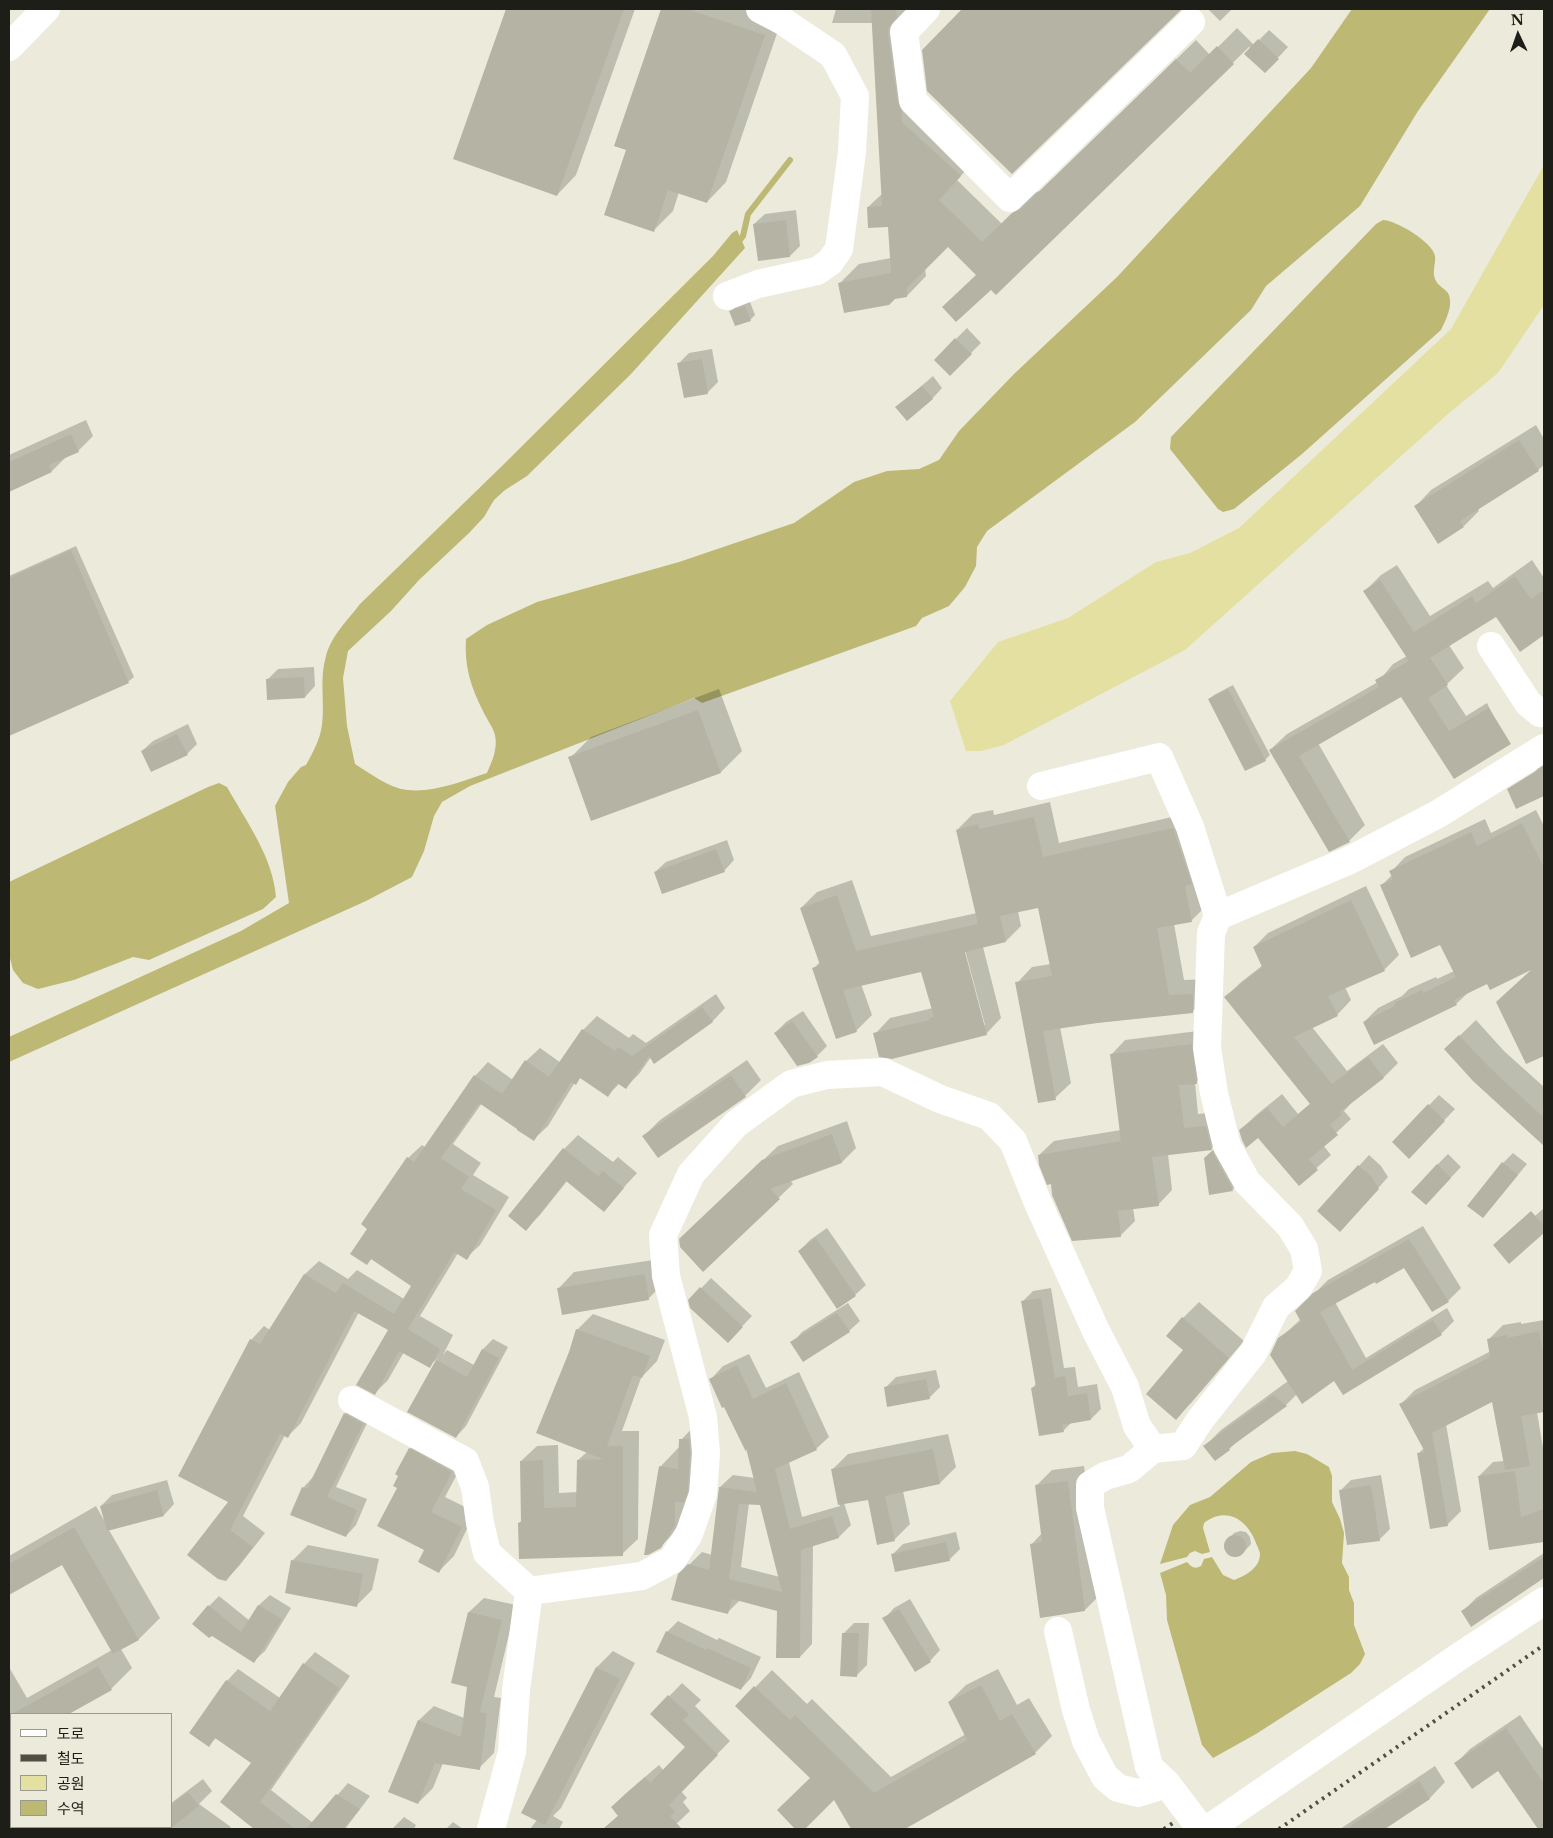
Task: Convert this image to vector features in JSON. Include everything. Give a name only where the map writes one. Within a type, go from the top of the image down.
[{"type":"street","points":[[9,47],[46,9]]},
{"type":"street","points":[[727,296],[758,284],[817,271],[830,262],[839,249],[852,152],[855,96],[833,55],[781,20],[760,9]]},
{"type":"street","points":[[926,9],[904,32],[913,101],[1010,198],[1191,22]]},
{"type":"street","points":[[1491,646],[1528,704],[1540,713],[1544,711]]},
{"type":"street","points":[[1218,916],[1350,860],[1438,814],[1544,748]]},
{"type":"street","points":[[1041,786],[1159,757],[1190,827],[1218,916],[1211,933],[1208,1048],[1214,1093],[1227,1146],[1247,1182],[1290,1226],[1304,1249],[1308,1271],[1298,1288],[1276,1307],[1253,1353],[1200,1420],[1183,1446],[1153,1448],[1129,1469],[1105,1476],[1090,1485],[1090,1508],[1149,1767],[1167,1784],[1201,1829]]},
{"type":"street","points":[[528,1591],[642,1576],[672,1560],[690,1534],[703,1494],[706,1453],[703,1417],[666,1276],[663,1235],[691,1174],[736,1124],[791,1084],[827,1075],[883,1072],[940,1099],[989,1116],[1013,1141],[1038,1203],[1096,1331],[1125,1387],[1138,1426],[1153,1448]]},
{"type":"street","points":[[352,1400],[465,1460],[475,1487],[480,1524],[487,1553],[528,1591]]},
{"type":"street","points":[[491,1829],[512,1752],[516,1690],[528,1591]]},
{"type":"street","points":[[1208,1829],[1460,1656],[1544,1601]]},
{"type":"street","points":[[1058,1632],[1076,1710],[1086,1741],[1105,1777],[1118,1788],[1138,1793],[1167,1784]]},
{"type":"green space","points":[[1544,165],[1544,305],[1498,373],[1448,414],[1185,650],[1004,745],[981,751],[966,751],[950,701],[998,642],[1068,618],[1156,562],[1190,553],[1239,528],[1451,329]]},
{"type":"water","points":[[1352,9],[1490,9],[1418,111],[1360,206],[1266,286],[1251,310],[1135,422],[987,531],[977,547],[976,566],[965,587],[949,606],[922,618],[916,626],[702,703],[694,698],[470,786],[442,802],[434,816],[424,851],[412,877],[366,901],[9,1062],[9,1037],[241,931],[289,903],[275,806],[288,782],[301,767],[306,765],[318,741],[323,716],[322,682],[324,665],[328,649],[336,635],[360,604],[713,256],[732,233],[737,230],[745,248],[631,374],[527,476],[505,490],[494,500],[484,517],[469,533],[348,651],[343,678],[347,726],[355,764],[387,784],[407,790],[438,788],[487,773],[493,759],[496,740],[493,729],[484,714],[472,685],[467,667],[466,639],[487,625],[537,602],[679,562],[794,523],[854,482],[887,471],[919,469],[939,460],[959,431],[1014,374],[1117,277],[1311,68]]},
{"type":"water","points":[[1383,220],[1413,233],[1433,250],[1435,256],[1435,279],[1450,297],[1449,312],[1441,330],[1302,454],[1234,509],[1223,512],[1218,509],[1170,449],[1171,437],[1376,224]]},
{"type":"water","points":[[219,783],[227,787],[258,840],[270,868],[276,897],[263,909],[149,960],[133,957],[74,980],[38,989],[23,983],[13,970],[9,954],[9,882]]},
{"type":"water","points":[[1295,1451],[1307,1454],[1329,1467],[1332,1476],[1332,1502],[1344,1533],[1342,1563],[1349,1577],[1349,1590],[1354,1603],[1354,1625],[1365,1654],[1360,1664],[1351,1673],[1256,1734],[1213,1758],[1202,1745],[1167,1620],[1166,1595],[1160,1573],[1187,1562],[1190,1566],[1199,1567],[1204,1559],[1212,1557],[1223,1575],[1234,1580],[1247,1574],[1255,1567],[1260,1551],[1247,1527],[1235,1518],[1220,1516],[1204,1523],[1203,1528],[1210,1552],[1202,1554],[1195,1551],[1187,1557],[1160,1564],[1173,1525],[1190,1505],[1210,1497],[1251,1462],[1272,1453]]},
{"type":"building","points":[[506,9],[624,9],[557,196],[453,159]]},
{"type":"building","points":[[661,9],[687,9],[765,35],[707,203],[668,190],[654,232],[604,215],[626,150],[614,146]]},
{"type":"building","points":[[871,9],[896,9],[897,17],[889,27],[888,34],[898,103],[902,112],[902,122],[961,176],[939,200],[982,242],[1012,213],[1021,209],[1176,59],[1190,73],[1217,46],[1234,64],[996,295],[991,290],[956,322],[942,307],[976,275],[948,247],[907,288],[907,297],[895,299],[889,305],[844,313],[838,283],[891,273],[888,227],[868,228],[867,207],[882,206]]},
{"type":"building","points":[[962,9],[1182,9],[1012,174],[927,91],[922,50]]},
{"type":"building","points":[[1258,39],[1279,59],[1265,73],[1244,54]]},
{"type":"building","points":[[786,220],[790,257],[758,261],[753,224]]},
{"type":"building","points":[[745,306],[751,321],[735,326],[729,311]]},
{"type":"building","points":[[955,338],[972,354],[950,376],[934,360]]},
{"type":"building","points":[[702,359],[708,394],[684,398],[677,363]]},
{"type":"building","points":[[922,386],[933,399],[907,421],[895,407]]},
{"type":"building","points":[[71,434],[79,452],[49,465],[52,472],[9,492],[9,462]]},
{"type":"building","points":[[1519,440],[1539,471],[1460,521],[1464,527],[1438,544],[1414,506]]},
{"type":"building","points":[[71,550],[129,683],[9,736],[9,578]]},
{"type":"building","points":[[1515,576],[1531,599],[1544,590],[1544,635],[1520,652],[1496,617],[1430,658],[1448,685],[1428,698],[1449,731],[1489,708],[1511,744],[1454,779],[1401,697],[1299,756],[1350,842],[1329,852],[1269,750],[1379,687],[1375,680],[1409,661],[1363,591],[1380,580],[1414,632],[1472,596],[1476,603]]},
{"type":"building","points":[[304,677],[305,698],[267,700],[266,679]]},
{"type":"building","points":[[1228,689],[1266,761],[1245,771],[1208,699]]},
{"type":"building","points":[[698,710],[721,773],[591,821],[568,757]]},
{"type":"building","points":[[177,734],[188,755],[151,772],[141,751]]},
{"type":"building","points":[[1544,766],[1544,796],[1516,809],[1507,789]]},
{"type":"building","points":[[1034,817],[1043,857],[1173,828],[1192,884],[1185,886],[1192,922],[1157,928],[1169,995],[1193,994],[1193,1013],[1097,1023],[1043,1031],[1056,1100],[1038,1103],[1015,982],[1052,976],[1038,908],[1000,916],[1006,942],[965,952],[987,1035],[892,1059],[879,1057],[873,1033],[930,1020],[929,1018],[934,1017],[921,972],[843,990],[857,1032],[836,1039],[812,968],[820,965],[800,908],[837,895],[856,951],[978,924],[956,830],[978,824],[979,829]]},
{"type":"building","points":[[1522,823],[1544,868],[1544,1056],[1526,1064],[1496,1002],[1531,970],[1490,990],[1487,984],[1454,1000],[1457,1005],[1374,1045],[1363,1022],[1395,1006],[1394,1003],[1422,990],[1423,993],[1456,977],[1440,945],[1411,958],[1380,885],[1393,879],[1389,871],[1471,832],[1477,846]]},
{"type":"building","points":[[716,849],[725,872],[662,894],[654,872]]},
{"type":"building","points":[[1351,900],[1385,971],[1328,996],[1338,1016],[1294,1037],[1332,1084],[1368,1057],[1384,1078],[1340,1112],[1342,1114],[1330,1125],[1338,1135],[1309,1159],[1318,1170],[1299,1186],[1258,1138],[1246,1148],[1239,1130],[1267,1108],[1283,1127],[1310,1104],[1224,997],[1262,967],[1253,947]]},
{"type":"building","points":[[702,1007],[713,1022],[654,1064],[649,1056],[626,1089],[617,1083],[608,1097],[580,1078],[576,1085],[571,1082],[534,1141],[479,1103],[441,1158],[469,1177],[461,1189],[496,1210],[467,1260],[454,1252],[408,1329],[440,1349],[430,1368],[399,1351],[375,1395],[356,1385],[388,1330],[354,1311],[288,1438],[280,1434],[230,1530],[253,1547],[226,1581],[218,1579],[187,1555],[228,1502],[178,1476],[250,1339],[260,1344],[304,1274],[336,1293],[343,1283],[394,1314],[411,1286],[371,1259],[367,1265],[350,1254],[367,1229],[361,1224],[407,1157],[414,1162],[474,1075],[502,1094],[525,1060],[549,1077],[582,1029],[615,1051],[618,1047],[632,1056]]},
{"type":"building","points":[[792,1021],[818,1057],[809,1063],[797,1066],[774,1033]]},
{"type":"building","points":[[1459,1035],[1489,1067],[1544,1118],[1544,1146],[1473,1081],[1444,1049]]},
{"type":"building","points":[[1192,1044],[1197,1084],[1179,1085],[1184,1128],[1206,1126],[1212,1150],[1152,1157],[1159,1206],[1118,1211],[1121,1237],[1072,1241],[1052,1195],[1051,1184],[1047,1185],[1039,1165],[1038,1155],[1121,1141],[1110,1054]]},
{"type":"building","points":[[731,1075],[746,1097],[658,1158],[642,1136]]},
{"type":"building","points":[[1428,1104],[1445,1121],[1409,1159],[1392,1142]]},
{"type":"building","points":[[832,1134],[842,1163],[770,1189],[780,1199],[703,1272],[680,1247],[679,1239],[762,1160]]},
{"type":"building","points":[[563,1148],[598,1176],[603,1171],[624,1188],[604,1212],[566,1181],[526,1231],[508,1216]]},
{"type":"building","points":[[1212,1151],[1233,1191],[1209,1195],[1204,1158]]},
{"type":"building","points":[[1502,1162],[1518,1175],[1483,1218],[1467,1206]]},
{"type":"building","points":[[1437,1164],[1451,1178],[1426,1205],[1411,1192]]},
{"type":"building","points":[[1358,1165],[1371,1176],[1379,1189],[1340,1232],[1317,1211]]},
{"type":"building","points":[[1531,1211],[1544,1226],[1544,1233],[1509,1264],[1493,1245]]},
{"type":"building","points":[[816,1238],[856,1296],[837,1309],[798,1251]]},
{"type":"building","points":[[1409,1239],[1449,1302],[1432,1312],[1404,1268],[1320,1312],[1352,1370],[1433,1320],[1442,1335],[1343,1395],[1334,1381],[1302,1404],[1270,1355],[1278,1338],[1301,1322],[1295,1311],[1313,1293]]},
{"type":"building","points":[[645,1274],[649,1300],[562,1315],[557,1288]]},
{"type":"building","points":[[700,1287],[743,1327],[728,1343],[690,1308],[688,1300]]},
{"type":"building","points":[[1041,1298],[1055,1378],[1065,1376],[1068,1396],[1087,1393],[1091,1420],[1062,1425],[1064,1432],[1039,1436],[1031,1388],[1036,1387],[1021,1301]]},
{"type":"building","points":[[837,1313],[850,1332],[803,1362],[790,1342]]},
{"type":"building","points":[[1182,1317],[1229,1358],[1176,1420],[1146,1394],[1183,1350],[1166,1336]]},
{"type":"building","points":[[576,1329],[650,1356],[642,1378],[633,1375],[607,1446],[623,1446],[623,1556],[519,1559],[518,1523],[521,1522],[520,1461],[543,1460],[544,1508],[576,1507],[577,1460],[603,1459],[536,1433],[569,1352]]},
{"type":"building","points":[[1539,1331],[1544,1360],[1544,1412],[1521,1416],[1530,1466],[1505,1470],[1492,1402],[1432,1433],[1448,1526],[1430,1529],[1417,1453],[1425,1452],[1399,1404],[1490,1357],[1487,1339],[1507,1335],[1507,1338]]},
{"type":"building","points":[[482,1349],[499,1358],[456,1438],[407,1412],[436,1360],[467,1377]]},
{"type":"building","points":[[737,1365],[753,1399],[786,1383],[817,1450],[775,1469],[790,1529],[832,1516],[839,1538],[801,1550],[800,1658],[776,1658],[777,1611],[732,1599],[728,1614],[671,1600],[678,1574],[688,1564],[709,1570],[719,1487],[757,1492],[746,1448],[746,1452],[724,1407],[722,1408],[709,1379]],"holes":[[[739,1504],[760,1505],[782,1592],[729,1579]]]},
{"type":"building","points":[[926,1379],[930,1399],[887,1407],[884,1387]]},
{"type":"building","points":[[1273,1395],[1287,1406],[1229,1448],[1230,1450],[1215,1461],[1203,1446]]},
{"type":"building","points":[[344,1413],[363,1424],[327,1497],[357,1510],[346,1537],[290,1515],[302,1487],[307,1489]]},
{"type":"building","points":[[679,1439],[689,1439],[688,1491],[684,1502],[675,1502],[675,1525],[661,1548],[648,1555],[644,1555],[659,1466],[678,1469]]},
{"type":"building","points":[[409,1448],[452,1472],[431,1512],[462,1527],[439,1573],[418,1562],[424,1550],[377,1526],[397,1488],[393,1486],[398,1476],[395,1474]]},
{"type":"building","points":[[933,1449],[940,1484],[885,1496],[895,1541],[877,1545],[868,1500],[838,1505],[831,1469]]},
{"type":"building","points":[[1515,1471],[1521,1517],[1544,1509],[1544,1542],[1489,1550],[1478,1476]]},
{"type":"building","points":[[1068,1481],[1085,1611],[1040,1618],[1030,1544],[1042,1542],[1035,1485]]},
{"type":"building","points":[[1371,1485],[1380,1541],[1347,1545],[1339,1490]]},
{"type":"building","points":[[157,1490],[164,1516],[107,1531],[100,1506]]},
{"type":"building","points":[[74,1527],[139,1640],[113,1654],[62,1565],[9,1595],[9,1564]]},
{"type":"building","points":[[1235,1535],[1243,1538],[1246,1546],[1243,1554],[1235,1557],[1227,1554],[1224,1546],[1227,1538]]},
{"type":"building","points":[[946,1542],[950,1561],[895,1572],[891,1554]]},
{"type":"building","points":[[1544,1557],[1544,1578],[1471,1627],[1461,1611]]},
{"type":"building","points":[[291,1560],[363,1574],[357,1607],[285,1593]]},
{"type":"building","points":[[208,1605],[241,1632],[258,1605],[282,1619],[254,1663],[212,1636],[209,1638],[192,1624]]},
{"type":"building","points":[[899,1609],[931,1662],[915,1672],[882,1618]]},
{"type":"building","points":[[468,1612],[502,1620],[480,1712],[487,1713],[480,1770],[435,1763],[418,1804],[388,1792],[418,1720],[461,1737],[467,1687],[451,1683]]},
{"type":"building","points":[[666,1631],[751,1668],[741,1690],[656,1652]]},
{"type":"building","points":[[842,1633],[859,1633],[857,1677],[840,1676]]},
{"type":"building","points":[[303,1663],[339,1688],[260,1802],[295,1829],[254,1829],[220,1802],[251,1763],[215,1738],[209,1747],[189,1733],[226,1680],[270,1711]]},
{"type":"building","points":[[98,1666],[112,1690],[71,1713],[14,1713]]},
{"type":"building","points":[[596,1667],[620,1679],[545,1825],[521,1813]]},
{"type":"building","points":[[981,1685],[1000,1721],[1012,1714],[1036,1754],[905,1829],[851,1829],[834,1800],[805,1829],[795,1829],[777,1810],[810,1778],[735,1706],[754,1686],[790,1720],[795,1715],[874,1793],[967,1740],[948,1702]]},
{"type":"building","points":[[668,1695],[689,1714],[683,1720],[718,1755],[669,1805],[675,1812],[670,1816],[682,1829],[603,1829],[618,1816],[611,1807],[645,1777],[650,1783],[685,1747],[650,1714]]},
{"type":"building","points":[[1506,1728],[1544,1784],[1544,1829],[1538,1829],[1498,1771],[1472,1789],[1454,1763]]},
{"type":"building","points":[[1419,1781],[1430,1799],[1385,1829],[1346,1829]]},
{"type":"building","points":[[188,1792],[199,1806],[172,1827],[172,1804]]},
{"type":"building","points":[[336,1794],[360,1809],[343,1829],[306,1829]]},
{"type":"waterway","points":[[737,244],[743,236],[748,214],[790,160]]},
{"type":"railway","points":[[1279,1829],[1544,1645]]},
{"type":"railway","points":[[1164,1829],[1176,1821]]}]
